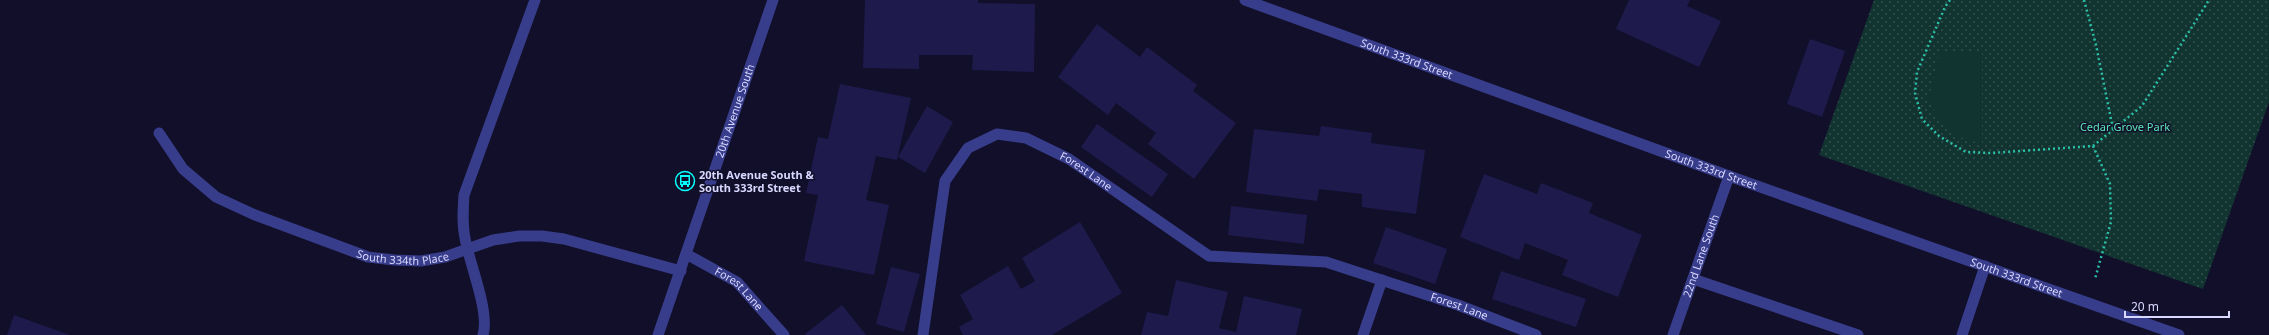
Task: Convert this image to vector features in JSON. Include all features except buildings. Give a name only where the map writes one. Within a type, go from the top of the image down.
[{"type":"street","points":[[483,335],[482,306],[475,272],[468,250],[462,217],[464,195],[535,0]]},
{"type":"street","name":"20th Avenue South","points":[[658,335],[774,0]]},
{"type":"street","name":"South 333rd Street","points":[[1245,0],[1729,176],[2088,301],[2179,335]]},
{"type":"street","name":"South 334th Place","points":[[159,133],[169,152],[198,184],[234,207],[368,257],[422,261],[468,250],[493,240],[518,236],[542,236],[564,239],[680,271]]},
{"type":"street","name":"Forest Lane","points":[[923,335],[945,181],[968,148],[997,134],[1026,138],[1069,159],[1209,256],[1326,262],[1458,304],[1536,335]]},
{"type":"street","name":"22nd Lane South","points":[[1673,335],[1729,176]]},
{"type":"street","name":"Forest Lane","points":[[686,254],[738,282],[784,335]]},
{"type":"street","points":[[1962,335],[1985,266]]},
{"type":"street","points":[[1693,279],[1858,335]]},
{"type":"street","points":[[1363,335],[1382,280]]},
{"type":"path","points":[[1950,0],[1945,7],[1917,72],[1915,93],[1922,119],[1939,136],[1966,152],[1991,153],[2093,146],[2142,106],[2208,0]]},
{"type":"path","points":[[2084,0],[2096,45],[2113,129]]},
{"type":"path","points":[[2088,301],[2111,222],[2110,184],[2093,146]]},
{"type":"green space","name":"Cedar Grove Park","points":[[1874,0],[2269,0],[2269,102],[2203,289],[1819,155]]},
{"type":"green space","points":[[1939,52],[1982,52],[1982,144],[1956,136],[1937,119],[1929,98]]},
{"type":"place","name":"20th Avenue South & South 333rd Street","points":[[685,181]]}]
